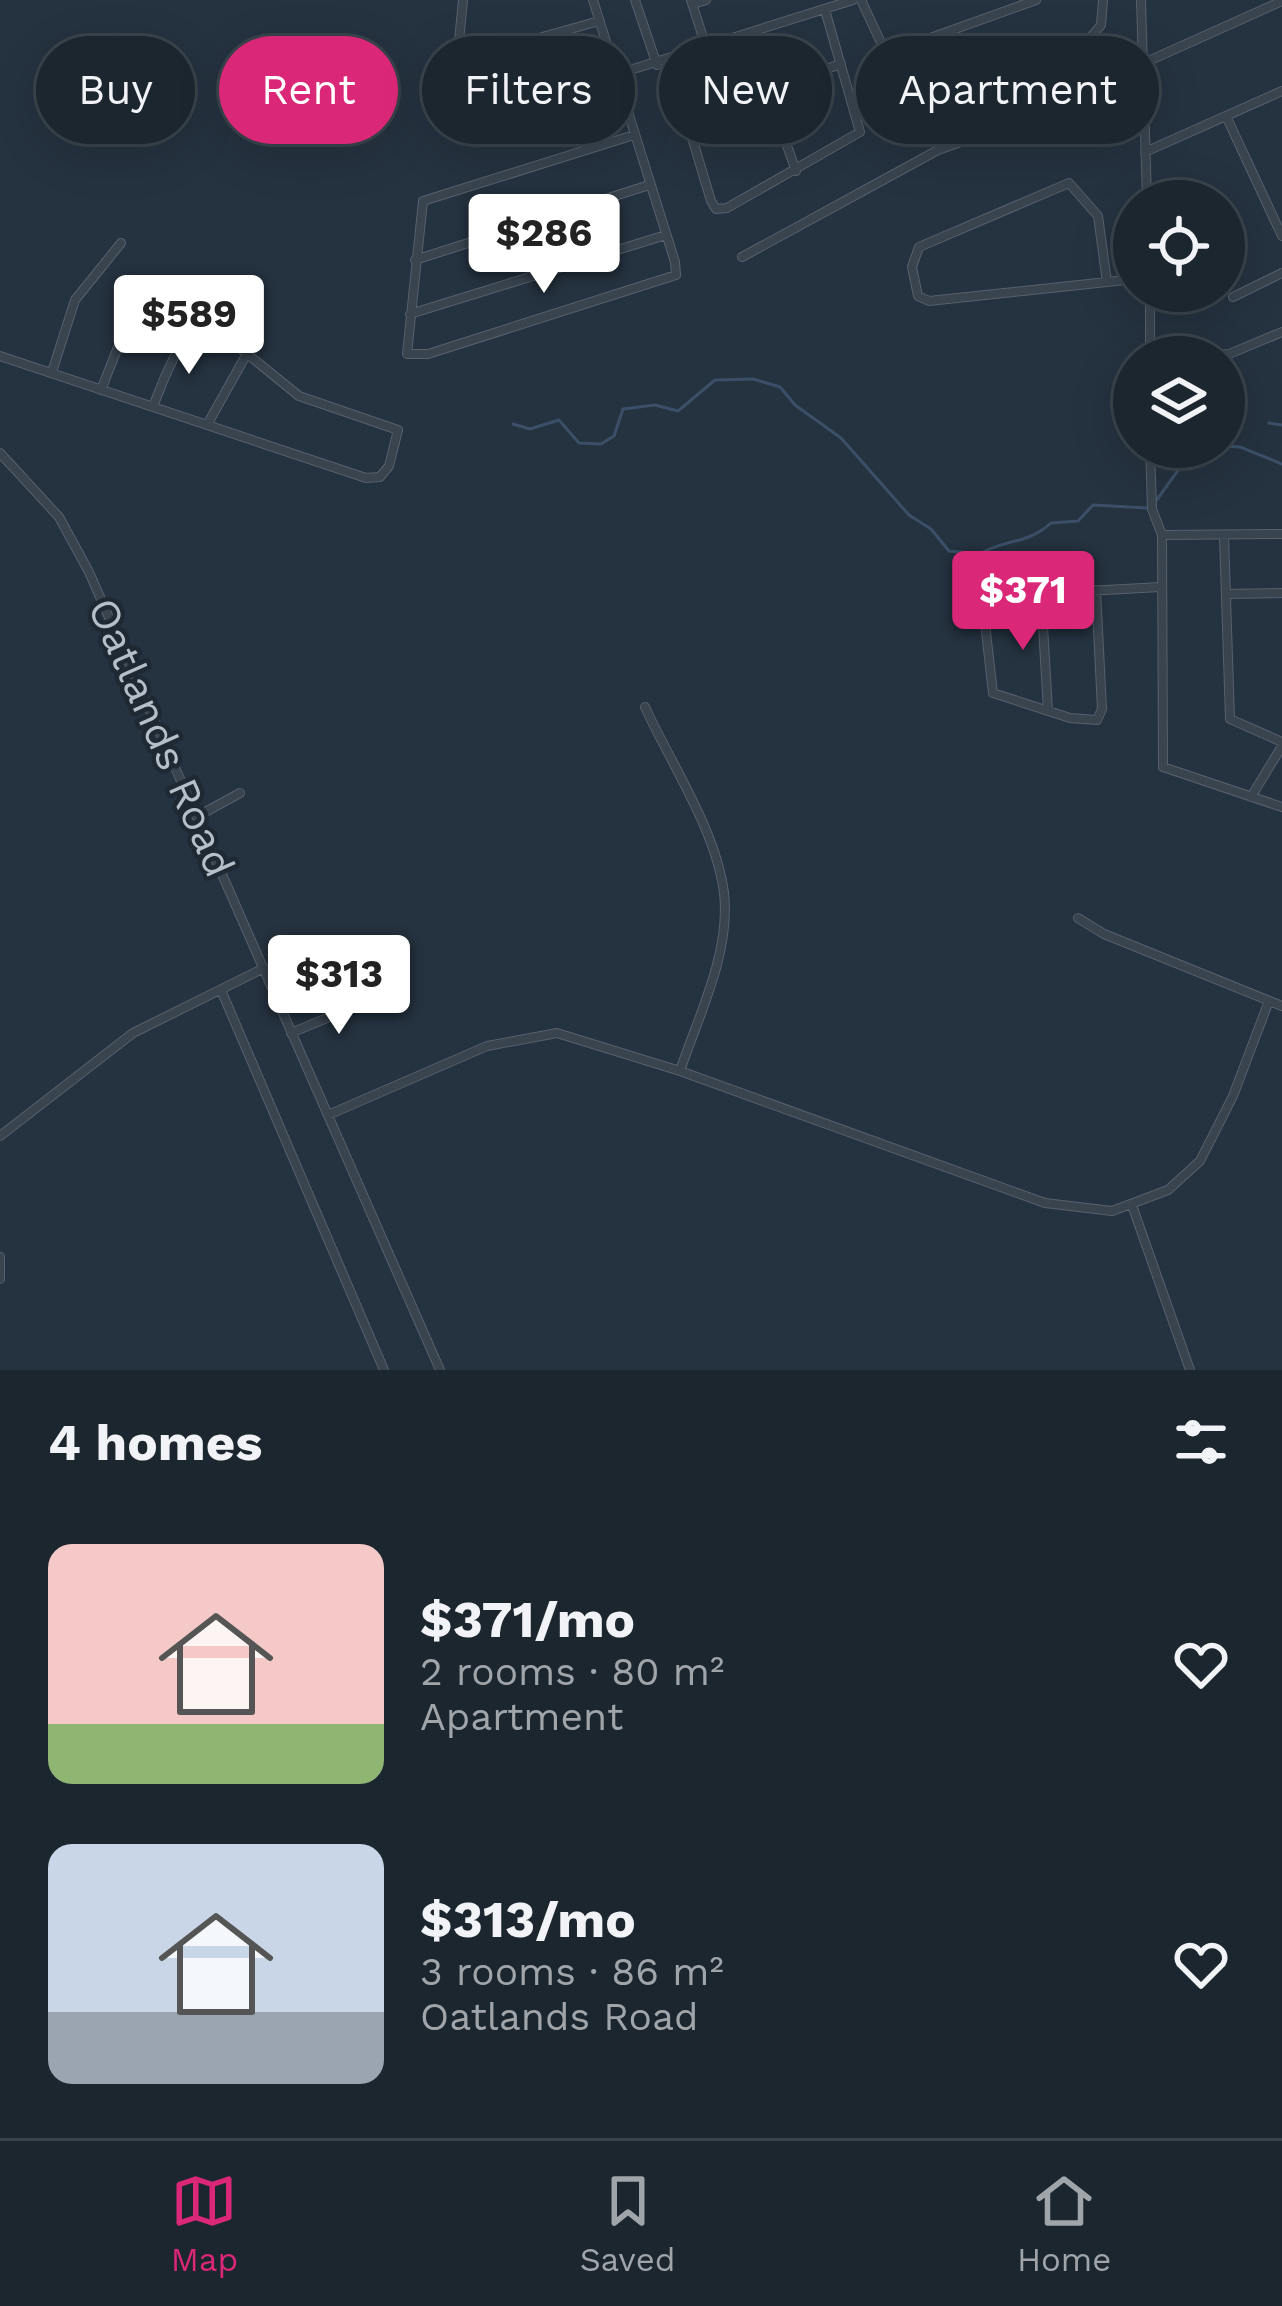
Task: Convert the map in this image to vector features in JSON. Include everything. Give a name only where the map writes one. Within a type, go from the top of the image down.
[{"type":"street","points":[[459,36],[463,0]]},
{"type":"street","points":[[593,0],[604,36]]},
{"type":"street","points":[[635,0],[657,64],[635,71]]},
{"type":"street","points":[[703,36],[692,2],[706,0]]},
{"type":"street","points":[[748,36],[852,0],[876,36]]},
{"type":"street","points":[[939,36],[1036,0]]},
{"type":"street","points":[[1092,36],[1101,25],[1103,0]]},
{"type":"street","points":[[1141,0],[1143,36]]},
{"type":"street","points":[[1159,55],[1282,1]]},
{"type":"street","points":[[695,144],[716,208],[796,171],[860,132],[825,10]]},
{"type":"street","points":[[546,36],[599,21]]},
{"type":"street","points":[[832,67],[841,64]]},
{"type":"street","points":[[1145,152],[1282,92]]},
{"type":"street","points":[[1226,116],[1282,236]]},
{"type":"street","points":[[604,144],[426,198],[418,214],[406,350],[420,356],[661,283],[676,270],[635,138]]},
{"type":"street","points":[[787,144],[796,171]]},
{"type":"street","points":[[742,257],[955,144]]},
{"type":"street","points":[[1145,144],[1146,180]]},
{"type":"street","points":[[1107,282],[1098,216],[1069,183],[919,247],[912,267],[914,288],[929,301],[1107,282],[1113,281]]},
{"type":"street","points":[[415,260],[649,185]]},
{"type":"street","points":[[410,314],[666,235]]},
{"type":"street","points":[[52,372],[75,300],[121,243]]},
{"type":"street","points":[[1245,291],[1282,273]]},
{"type":"street","points":[[101,390],[126,327],[161,282]]},
{"type":"street","points":[[0,356],[366,478],[380,477],[389,466],[398,430],[320,406],[245,357],[214,327],[196,332],[178,350],[153,406]]},
{"type":"street","points":[[1245,347],[1282,332]]},
{"type":"street","points":[[207,425],[245,357]]},
{"type":"street","name":"Oatlands Road","points":[[0,453],[42,496],[81,554],[440,1370]]},
{"type":"street","points":[[1151,468],[1152,509],[1162,535],[1163,767],[1282,807]]},
{"type":"street","points":[[1162,535],[1282,534]]},
{"type":"street","points":[[1224,536],[1230,719],[1237,727],[1282,744],[1251,797]]},
{"type":"street","points":[[1096,590],[1101,713],[1093,722],[993,693],[982,597],[1041,592],[1160,587]]},
{"type":"street","points":[[1041,592],[1048,711]]},
{"type":"street","points":[[1226,594],[1282,592]]},
{"type":"street","points":[[645,707],[702,830],[724,894],[715,969],[680,1071]]},
{"type":"street","points":[[198,816],[240,793]]},
{"type":"street","points":[[1078,917],[1104,934],[1282,1006]]},
{"type":"street","points":[[0,1136],[133,1033],[264,968]]},
{"type":"street","points":[[220,990],[384,1370]]},
{"type":"street","points":[[291,1033],[370,1000]]},
{"type":"street","points":[[328,1114],[487,1046],[542,1035],[571,1035],[1045,1203],[1091,1212],[1133,1208],[1168,1190],[1200,1161],[1233,1096],[1269,1001]]},
{"type":"street","points":[[1133,1208],[1190,1370]]},
{"type":"street","points":[[0,1257],[0,1279]]},
{"type":"waterway","points":[[513,424],[530,429],[559,420],[579,443],[601,444],[614,436],[623,409],[655,405],[678,411],[715,380],[753,379],[780,387],[795,405],[841,438],[909,515],[931,529],[949,551],[980,554],[1033,535],[1051,523],[1078,521],[1093,505],[1147,508]]},
{"type":"waterway","points":[[1269,423],[1282,425]]},
{"type":"waterway","points":[[1245,449],[1282,464]]},
{"type":"waterway","points":[[1156,501],[1181,468]]}]
